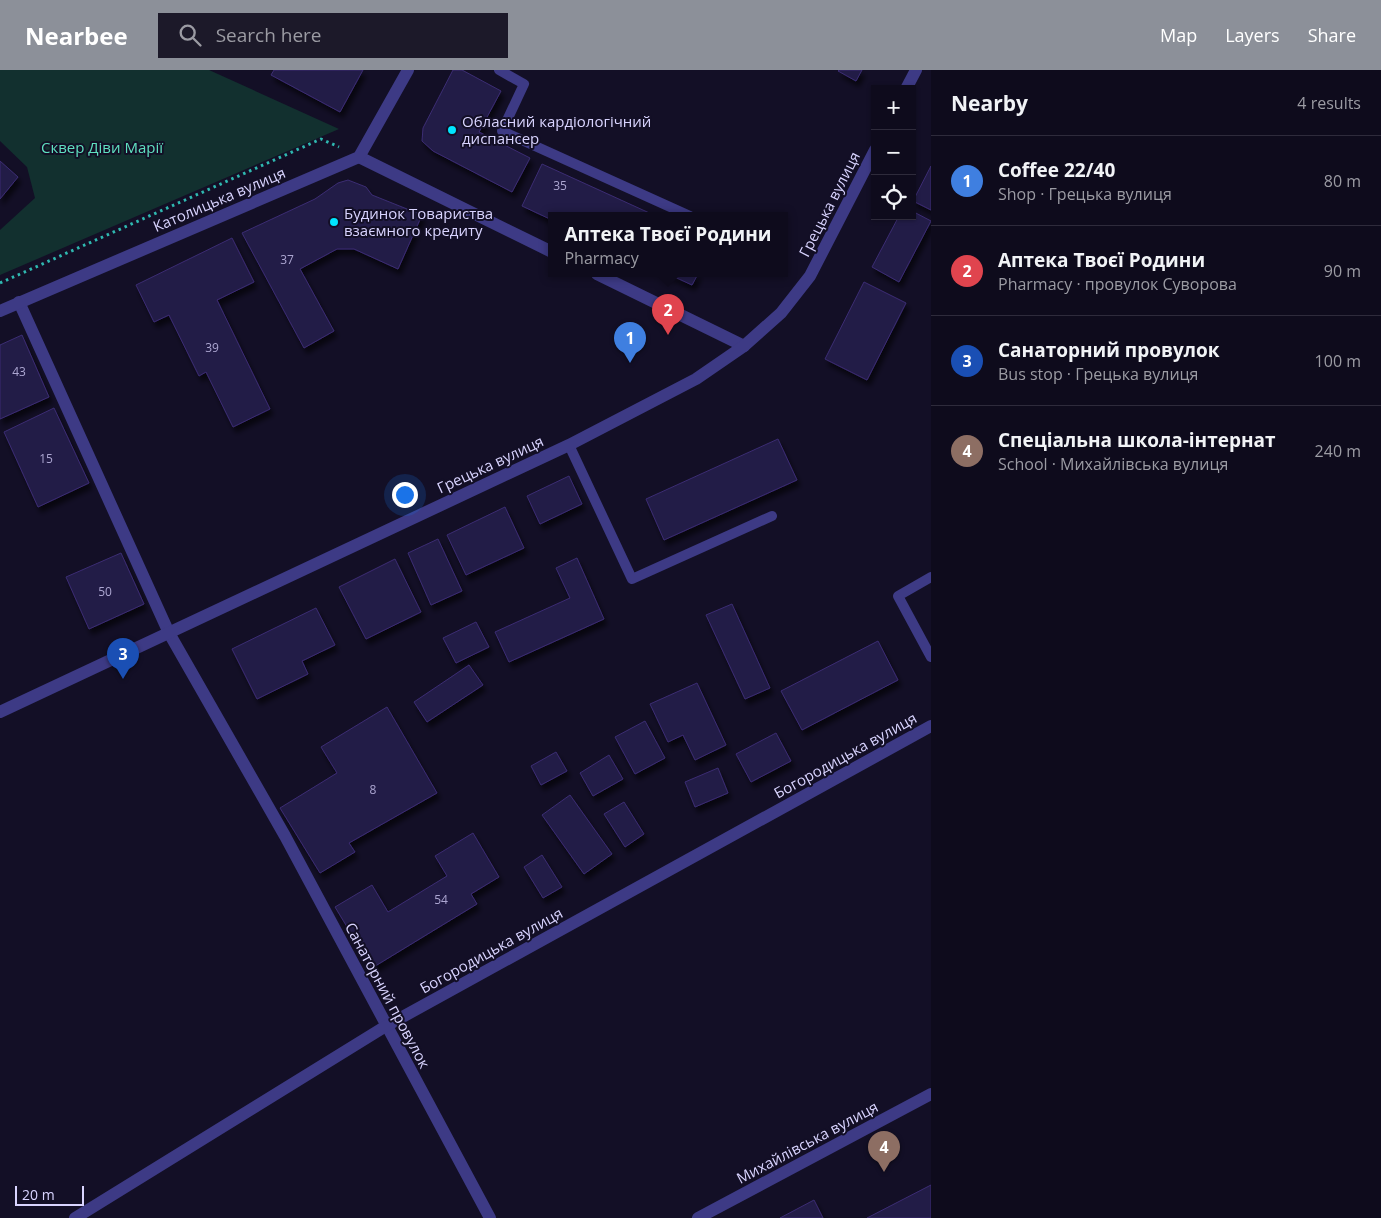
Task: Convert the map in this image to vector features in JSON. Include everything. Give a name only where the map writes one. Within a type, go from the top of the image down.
[{"type":"street","points":[[408,70],[359,157],[548,250]]},
{"type":"street","points":[[908,85],[916,70]]},
{"type":"street","name":"Католицька вулиця","points":[[0,311],[359,157]]},
{"type":"street","name":"Грецька вулиця","points":[[0,712],[569,445],[696,379],[744,346],[781,314],[810,276],[871,158]]},
{"type":"street","points":[[603,277],[744,346]]},
{"type":"street","name":"Санаторний провулок","points":[[19,302],[169,633],[285,836],[490,1218]]},
{"type":"street","name":"Богородицька вулиця","points":[[75,1218],[386,1026],[931,726]]},
{"type":"street","name":"Михайлівська вулиця","points":[[698,1218],[931,1094]]},
{"type":"lane","points":[[499,70],[524,84],[502,131],[681,212]]},
{"type":"lane","points":[[569,445],[632,579],[772,516]]},
{"type":"lane","points":[[931,577],[898,596],[931,657]]},
{"type":"path","points":[[0,283],[321,139],[359,157]]},
{"type":"green space","name":"Сквер Діви Марії","points":[[0,70],[209,70],[339,129],[0,275],[0,230],[35,198],[27,167],[0,141]]},
{"type":"building","points":[[274,70],[363,70],[340,112],[271,75]]},
{"type":"building","name":"Обласний кардіологічний диспансер","points":[[453,70],[462,70],[501,91],[479,132],[530,158],[512,192],[433,151],[422,141],[423,128]]},
{"type":"building","points":[[839,70],[862,70],[856,81]]},
{"type":"building","points":[[0,161],[18,177],[0,199]]},
{"type":"building","points":[[542,164],[647,212],[548,212],[548,218],[522,206]]},
{"type":"building","points":[[931,166],[931,210],[916,202],[916,195]]},
{"type":"building","points":[[348,180],[366,187],[372,195],[422,215],[398,269],[354,249],[337,249],[300,269],[334,331],[304,348],[242,233],[315,199],[338,183]]},
{"type":"building","points":[[916,213],[931,221],[899,282],[872,267],[897,220],[916,220]]},
{"type":"building","points":[[232,238],[254,282],[217,300],[270,409],[233,427],[206,372],[199,376],[169,315],[154,322],[136,285]]},
{"type":"building","points":[[675,277],[696,277],[692,285]]},
{"type":"building","points":[[864,282],[906,303],[867,380],[825,359]]},
{"type":"building","points":[[22,335],[49,397],[0,419],[0,345]]},
{"type":"building","points":[[54,408],[89,483],[38,507],[4,432]]},
{"type":"building","points":[[778,439],[797,480],[664,540],[646,499]]},
{"type":"building","points":[[569,476],[582,504],[540,524],[527,496]]},
{"type":"building","points":[[505,507],[524,548],[466,575],[447,535]]},
{"type":"building","points":[[438,539],[462,591],[431,605],[408,553]]},
{"type":"building","points":[[121,553],[144,604],[89,629],[66,577]]},
{"type":"building","points":[[577,558],[604,619],[509,662],[495,632],[570,598],[556,568]]},
{"type":"building","points":[[395,559],[421,612],[366,639],[339,587]]},
{"type":"building","points":[[732,604],[770,688],[745,699],[706,615]]},
{"type":"building","points":[[316,608],[335,645],[302,661],[308,674],[257,699],[232,649]]},
{"type":"building","points":[[476,622],[489,647],[456,663],[443,638]]},
{"type":"building","points":[[878,641],[898,680],[802,730],[781,691]]},
{"type":"building","points":[[469,665],[483,685],[427,722],[414,702]]},
{"type":"building","points":[[697,683],[726,745],[695,760],[683,735],[668,742],[650,704]]},
{"type":"building","points":[[387,707],[437,793],[349,843],[355,852],[320,873],[280,808],[337,773],[321,747]]},
{"type":"building","points":[[645,721],[665,758],[635,774],[615,737]]},
{"type":"building","points":[[776,733],[791,761],[751,782],[736,754]]},
{"type":"building","points":[[556,752],[567,771],[541,785],[531,766]]},
{"type":"building","points":[[609,755],[623,779],[593,796],[580,773]]},
{"type":"building","points":[[718,768],[728,793],[695,807],[685,782]]},
{"type":"building","points":[[570,795],[612,854],[584,874],[542,815]]},
{"type":"building","points":[[624,802],[644,834],[625,847],[604,814]]},
{"type":"building","points":[[473,833],[499,877],[471,894],[477,904],[372,968],[335,907],[372,885],[388,912],[447,876],[435,856]]},
{"type":"building","points":[[542,855],[562,887],[543,898],[524,867]]},
{"type":"building","points":[[931,1185],[931,1218],[867,1218]]},
{"type":"building","points":[[814,1200],[823,1218],[780,1218]]},
{"type":"place","name":"Обласний кардіологічний диспансер","points":[[452,130]]},
{"type":"place","name":"Будинок Товариства взаємного кредиту","points":[[334,222]]},
{"type":"place","name":"Аптека Твоєї Родини","points":[[668,335]]},
{"type":"place","name":"Coffee 22/40","points":[[630,363]]},
{"type":"place","name":"Санаторний провулок","points":[[123,679]]},
{"type":"place","name":"Спеціальна школа-інтернат","points":[[884,1172]]}]
